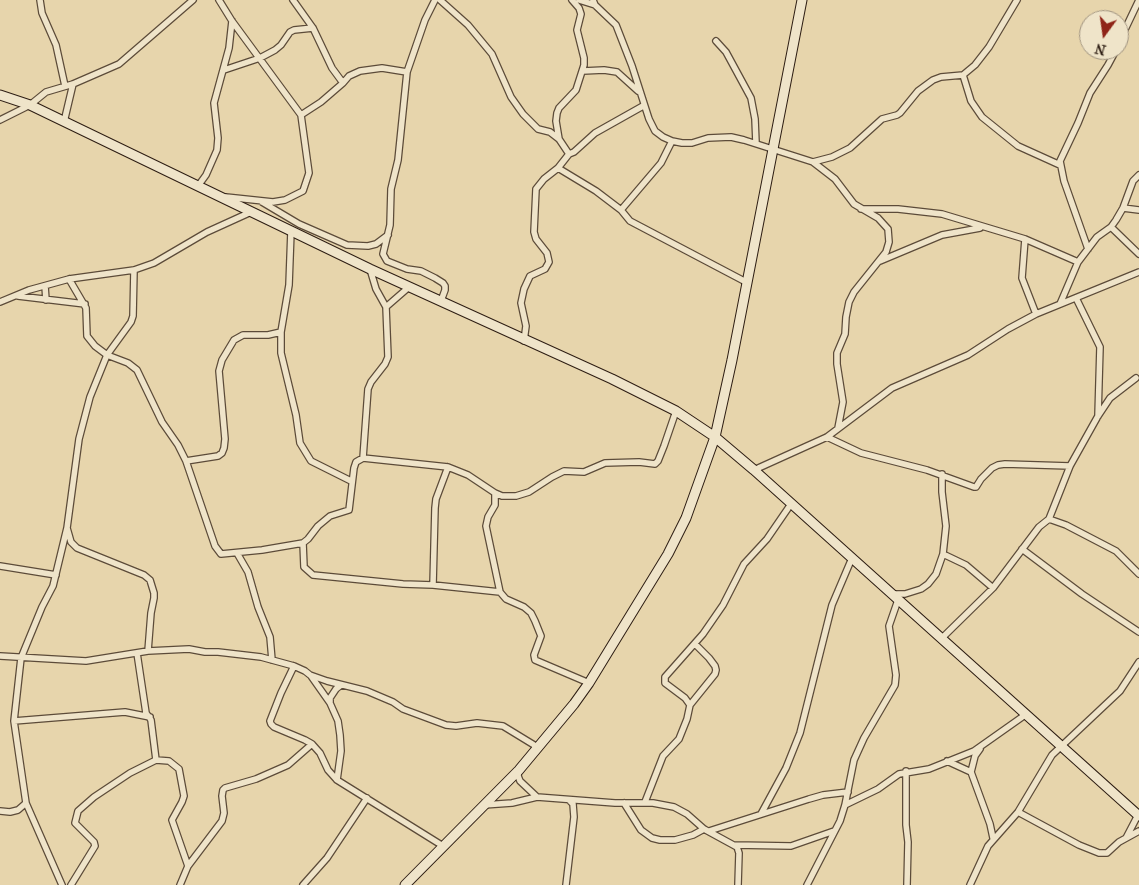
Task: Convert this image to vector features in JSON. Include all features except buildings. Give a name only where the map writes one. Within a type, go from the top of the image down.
[{"type":"street","points":[[40,0],[42,13],[56,45],[65,86]]},
{"type":"street","points":[[0,120],[30,105],[46,92],[73,84],[119,64],[193,0]]},
{"type":"street","points":[[219,0],[232,21],[301,115],[309,173],[303,191],[285,200],[273,202],[220,197]]},
{"type":"street","points":[[293,0],[313,28],[332,68],[343,83]]},
{"type":"street","points":[[436,0],[424,20],[407,72],[398,160],[391,189],[390,225],[383,254],[385,260],[407,269],[421,272],[443,283],[445,290],[441,301]]},
{"type":"street","points":[[440,0],[468,25],[492,54],[511,98],[522,114],[538,129],[550,132],[559,139],[569,154]]},
{"type":"street","points":[[559,139],[556,121],[557,113],[559,108],[576,90],[583,71],[584,58],[577,30],[581,14],[579,8],[572,0]]},
{"type":"street","points":[[579,0],[594,3],[616,25],[632,66],[643,106],[655,131],[672,141],[692,143],[720,137],[731,138],[756,143],[813,162],[835,179],[860,209],[878,218],[888,229],[889,242],[886,252],[854,292],[849,302],[845,334],[838,348],[837,358],[843,402],[838,428]]},
{"type":"street","points":[[405,885],[519,770],[574,704],[589,683],[677,537],[697,490],[715,437],[732,360],[802,0]]},
{"type":"street","points":[[813,162],[832,157],[850,148],[882,119],[900,113],[918,92],[933,80],[963,75],[975,65],[989,47],[1017,0]]},
{"type":"street","points":[[1129,21],[1139,0]]},
{"type":"street","points":[[198,186],[206,175],[217,150],[218,138],[214,103],[224,70],[232,21]]},
{"type":"street","points":[[224,70],[260,58],[281,45],[290,32],[294,30],[313,28]]},
{"type":"street","points":[[716,41],[726,52],[751,98],[755,119],[756,143]]},
{"type":"street","points":[[1088,249],[1060,165],[1090,93],[1111,60]]},
{"type":"street","points":[[301,115],[322,102],[349,76],[360,70],[382,68],[407,72]]},
{"type":"street","points":[[583,71],[604,70],[616,72],[639,92]]},
{"type":"street","points":[[963,75],[971,100],[982,117],[1018,146],[1060,165]]},
{"type":"street","points":[[64,122],[73,84]]},
{"type":"street","points":[[0,95],[30,105],[370,269],[524,341],[612,379],[676,411],[715,437],[754,470],[1138,815],[1125,840]]},
{"type":"street","points":[[524,341],[526,326],[521,303],[524,289],[530,276],[545,268],[549,262],[547,253],[536,239],[534,232],[536,189],[544,179],[558,168],[569,154],[600,130],[643,106]]},
{"type":"street","points":[[621,210],[661,163],[672,141]]},
{"type":"street","points":[[558,168],[596,191],[621,210],[630,221],[643,229],[746,282]]},
{"type":"street","points":[[1060,304],[1078,262],[1097,237],[1111,227],[1123,208],[1130,186],[1139,175]]},
{"type":"street","points":[[260,201],[299,224],[346,245],[368,246],[376,244],[388,235]]},
{"type":"street","points":[[1123,208],[1139,210]]},
{"type":"street","points":[[860,209],[898,209],[942,214],[1025,239],[1078,262]]},
{"type":"street","points":[[0,302],[69,279],[134,270],[154,263],[207,232],[251,212]]},
{"type":"street","points":[[880,261],[942,235],[984,227]]},
{"type":"street","points":[[1111,227],[1139,254]]},
{"type":"street","points":[[291,230],[289,285],[281,332],[281,353],[296,415],[300,443],[311,461],[351,481]]},
{"type":"street","points":[[1025,239],[1022,278],[1036,314]]},
{"type":"street","points":[[363,458],[368,389],[388,357],[386,308],[376,289],[370,269]]},
{"type":"street","points":[[62,885],[26,802],[14,721],[21,658],[42,607],[53,586],[56,575],[67,528],[79,439],[90,397],[107,355],[131,322],[133,316],[134,270]]},
{"type":"street","points":[[754,470],[827,437],[892,388],[968,355],[1008,329],[1036,314],[1139,272]]},
{"type":"street","points":[[69,279],[85,304],[87,336],[94,346],[107,355],[128,363],[137,370],[162,422],[178,445],[186,461],[216,550],[223,555],[303,543],[330,516],[349,510],[351,481],[356,462],[363,458],[448,467],[468,475],[502,496],[516,496],[528,492],[564,471],[584,472],[606,463],[639,462],[655,464],[664,446],[676,411]]},
{"type":"street","points":[[45,286],[46,300]]},
{"type":"street","points":[[386,308],[409,287]]},
{"type":"street","points":[[16,296],[85,304]]},
{"type":"street","points":[[1076,298],[1100,347],[1098,416]]},
{"type":"street","points":[[186,461],[218,456],[224,448],[220,371],[222,360],[234,340],[243,335],[268,335],[281,332]]},
{"type":"street","points":[[941,639],[993,588],[1022,549],[1049,519],[1070,466],[1098,416],[1110,398],[1136,378]]},
{"type":"street","points":[[827,437],[872,456],[942,474],[975,487],[992,468],[998,465],[1070,466]]},
{"type":"street","points":[[433,585],[436,499],[448,467]]},
{"type":"street","points":[[895,597],[913,592],[928,584],[936,574],[943,554],[946,526],[942,501],[942,474]]},
{"type":"street","points":[[495,493],[495,505],[488,517],[486,526],[500,592],[506,599],[524,607],[535,621],[541,636],[534,655],[535,660],[589,683]]},
{"type":"street","points":[[690,705],[686,698],[665,683],[664,680],[695,644],[722,605],[744,564],[767,539],[791,504]]},
{"type":"street","points":[[1049,519],[1066,525],[1116,551],[1139,574]]},
{"type":"street","points":[[67,528],[71,542],[77,548],[144,575],[150,580],[154,598],[150,618],[148,651]]},
{"type":"street","points":[[303,543],[304,567],[312,575],[500,592]]},
{"type":"street","points":[[1022,549],[1082,594],[1139,632]]},
{"type":"street","points":[[237,553],[248,572],[258,607],[270,637],[272,660]]},
{"type":"street","points":[[943,554],[966,565],[993,588]]},
{"type":"street","points":[[761,814],[786,768],[800,733],[832,605],[852,558]]},
{"type":"street","points":[[0,566],[56,575]]},
{"type":"street","points":[[807,885],[839,824],[854,760],[864,738],[895,685],[896,675],[890,626],[895,597]]},
{"type":"street","points":[[645,802],[663,756],[679,739],[690,705],[715,674],[715,666],[695,644]]},
{"type":"street","points":[[0,656],[86,661],[148,651],[189,649],[205,652],[244,654],[294,666],[310,675],[330,703],[338,721],[342,752],[337,780]]},
{"type":"street","points":[[137,654],[146,713],[150,717],[154,734],[156,760]]},
{"type":"street","points":[[970,885],[993,838],[1018,812],[1052,754],[1106,706],[1120,691],[1139,662]]},
{"type":"street","points":[[294,666],[270,720],[271,724],[312,744],[320,753],[328,770],[337,780],[443,846]]},
{"type":"street","points":[[310,675],[373,693],[403,709],[446,725],[456,726],[477,723],[503,726],[538,748]]},
{"type":"street","points":[[330,703],[333,693],[341,684]]},
{"type":"street","points":[[14,721],[125,712],[150,717]]},
{"type":"street","points":[[845,804],[878,789],[893,777],[906,772],[921,770],[981,747],[1025,715]]},
{"type":"street","points":[[180,885],[188,866],[222,821],[224,813],[223,790],[288,766],[312,744]]},
{"type":"street","points":[[981,747],[971,772],[990,824],[993,838]]},
{"type":"street","points":[[71,885],[95,846],[94,842],[75,823],[78,811],[94,797],[130,772],[156,760],[169,761],[179,769],[184,796],[172,820],[188,866]]},
{"type":"street","points":[[947,761],[971,772]]},
{"type":"street","points":[[519,770],[518,776],[520,780],[537,797]]},
{"type":"street","points":[[906,772],[907,885]]},
{"type":"street","points":[[624,803],[641,830],[652,838],[675,840],[823,795],[848,792]]},
{"type":"street","points":[[482,806],[537,797],[624,803],[645,802],[680,809],[706,830],[734,845],[738,850],[738,885]]},
{"type":"street","points":[[303,885],[327,858],[367,798]]},
{"type":"street","points":[[566,885],[574,817],[573,804],[569,800]]},
{"type":"street","points":[[0,811],[18,810],[26,802]]},
{"type":"street","points":[[1018,812],[1079,845],[1099,853],[1106,852],[1139,831]]},
{"type":"street","points":[[734,845],[791,846],[834,832]]}]
